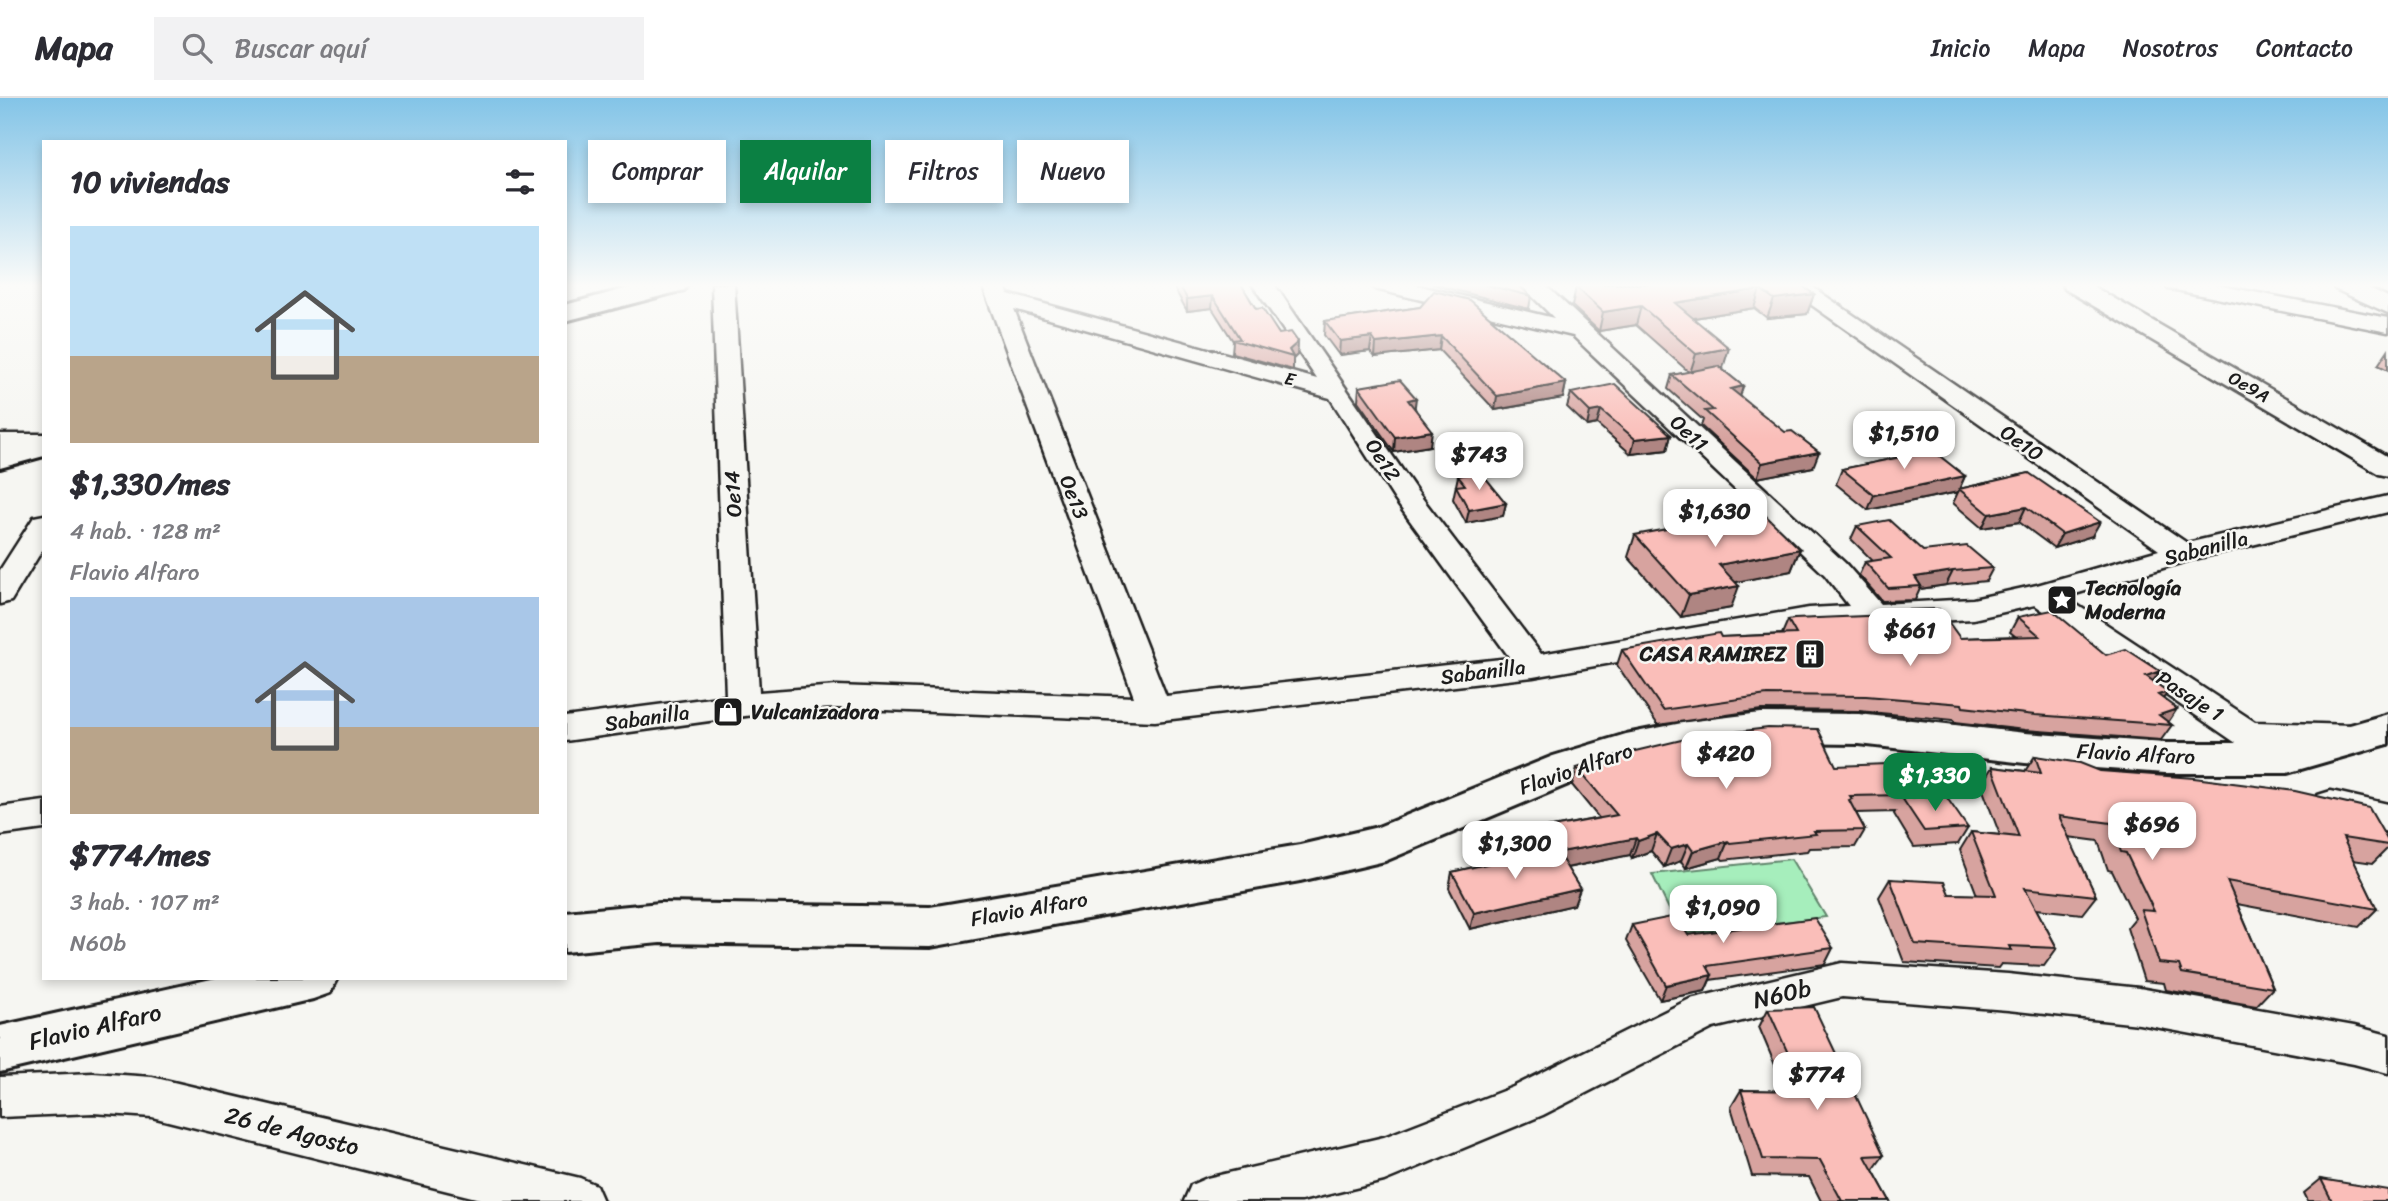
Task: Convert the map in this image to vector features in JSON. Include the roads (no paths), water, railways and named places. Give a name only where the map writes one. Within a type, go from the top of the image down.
[{"type":"street","name":"Oe14","points":[[725,335],[743,704]]},
{"type":"street","name":"Oe13","points":[[1013,335],[1155,709]]},
{"type":"street","name":"E","points":[[1146,335],[1339,393]]},
{"type":"street","name":"Oe12","points":[[1299,335],[1405,494],[1487,600],[1533,666]]},
{"type":"street","name":"Oe11","points":[[1584,335],[1835,569],[1873,615]]},
{"type":"street","name":"Oe10","points":[[1867,335],[2182,553]]},
{"type":"street","name":"Oe9A","points":[[2161,335],[2388,468]]},
{"type":"street","points":[[0,442],[42,444]]},
{"type":"street","points":[[0,458],[42,445]]},
{"type":"street","name":"Sabanilla","points":[[567,729],[789,699],[837,698],[1155,709],[1533,666],[1808,618],[1973,609],[2040,594],[2182,553],[2388,504]]},
{"type":"street","points":[[0,594],[42,526]]},
{"type":"street","name":"Pasaje 1","points":[[2040,594],[2248,734],[2374,733]]},
{"type":"street","name":"Flavio Alfaro","points":[[567,932],[660,923],[930,926],[1193,882],[1300,863],[1385,843],[1568,767],[1626,749],[1687,737],[1761,728],[1859,729],[2025,748],[2165,758],[2287,758],[2374,733]]},
{"type":"street","points":[[2025,748],[2088,774],[2181,780],[2255,790]]},
{"type":"street","points":[[2293,796],[2388,818]]},
{"type":"street","points":[[0,821],[42,815]]},
{"type":"street","name":"N60b","points":[[1207,1201],[1384,1159],[1528,1101],[1704,1012],[1842,980],[2008,992],[2139,1006],[2388,1054]]},
{"type":"street","name":"Flavio Alfaro","points":[[0,1049],[283,981]]},
{"type":"street","name":"26 de Agosto","points":[[0,1097],[93,1093],[152,1097],[580,1201]]},
{"type":"place","name":"Tecnología Moderna","points":[[2062,600]]},
{"type":"place","name":"CASA RAMIREZ","points":[[1810,654]]},
{"type":"place","name":"Vulcanizadora","points":[[728,712]]}]
